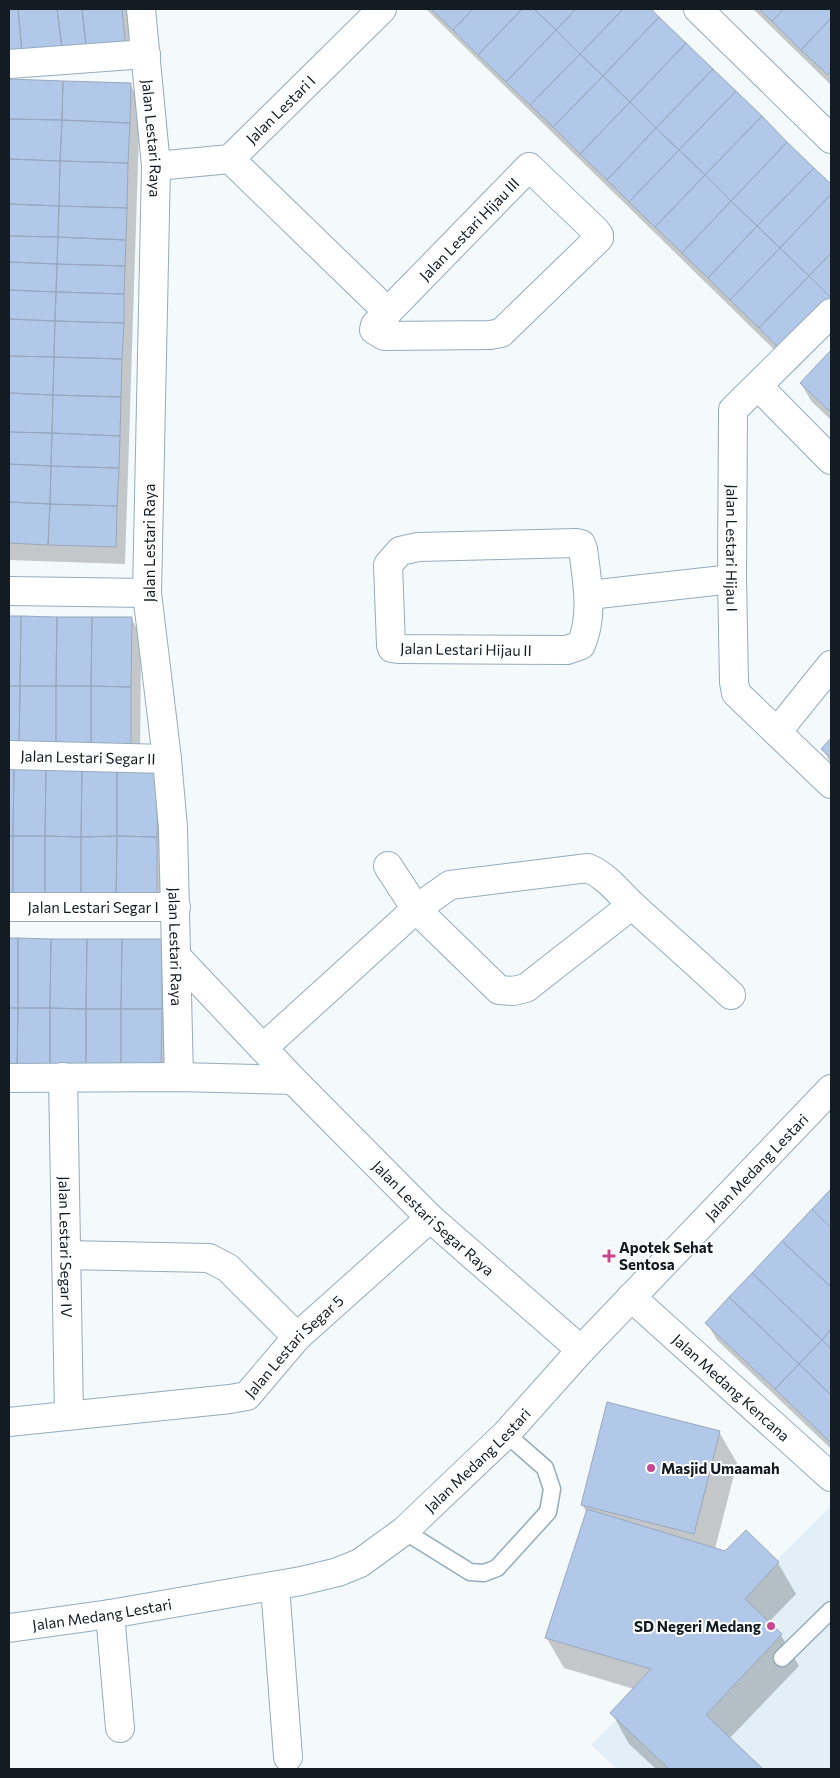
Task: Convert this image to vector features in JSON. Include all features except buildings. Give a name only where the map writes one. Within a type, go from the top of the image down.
[{"type":"street","name":"Jalan Lestari Raya","points":[[141,9],[156,166],[147,593],[167,758],[173,828],[179,1077]]},
{"type":"street","name":"Jalan Lestari I","points":[[230,158],[382,9]]},
{"type":"street","points":[[698,9],[831,139]]},
{"type":"street","points":[[9,64],[146,54]]},
{"type":"street","points":[[156,166],[230,158],[388,312]]},
{"type":"street","name":"Jalan Lestari Hijau III","points":[[529,168],[599,234],[599,238],[501,333],[490,335],[384,336],[374,330],[375,325],[388,312],[529,168]]},
{"type":"street","name":"Jalan Lestari Hijau I","points":[[831,313],[733,410],[732,579],[736,693],[831,784]]},
{"type":"street","points":[[758,386],[831,460]]},
{"type":"street","name":"Jalan Lestari Hijau II","points":[[581,544],[589,595],[586,633],[581,646],[567,650],[400,649],[392,648],[391,645],[388,565],[400,551],[418,546],[581,544]]},
{"type":"street","points":[[589,595],[732,579]]},
{"type":"street","points":[[9,591],[147,593]]},
{"type":"street","points":[[777,732],[831,665]]},
{"type":"street","name":"Jalan Lestari Segar II","points":[[9,755],[167,758]]},
{"type":"street","points":[[388,866],[416,910],[499,990],[513,991],[526,988],[632,905]]},
{"type":"street","points":[[262,1048],[416,910],[450,884],[588,868],[598,872],[731,995]]},
{"type":"street","name":"Jalan Lestari Segar I","points":[[9,907],[176,907]]},
{"type":"street","name":"Jalan Lestari Segar Raya","points":[[177,957],[293,1080],[430,1218],[581,1350]]},
{"type":"street","name":"Jalan Lestari Segar IV","points":[[63,1077],[69,1415]]},
{"type":"street","points":[[9,1078],[179,1077],[293,1080]]},
{"type":"street","name":"Jalan Medang Lestari","points":[[9,1628],[110,1614],[301,1582],[360,1563],[404,1531],[506,1434],[581,1350],[831,1089]]},
{"type":"street","name":"Jalan Lestari Segar 5","points":[[9,1422],[247,1396],[297,1337],[430,1218]]},
{"type":"street","points":[[66,1255],[209,1258],[228,1268],[297,1337]]},
{"type":"street","name":"Jalan Medang Kencana","points":[[631,1298],[831,1476]]},
{"type":"street","points":[[275,1586],[288,1757]]},
{"type":"street","points":[[110,1614],[120,1728]]},
{"type":"lane","points":[[404,1531],[433,1547],[470,1572],[484,1573],[497,1568],[548,1512],[552,1489],[545,1468],[506,1434]]},
{"type":"lane","points":[[782,1658],[831,1610]]},
{"type":"shaded area","name":"SD Negeri Medang","points":[[831,1506],[831,1769],[617,1769],[591,1745]]},
{"type":"place","name":"Apotek Sehat Sentosa","points":[[609,1256]]},
{"type":"place","name":"Masjid Umaamah","points":[[651,1468]]},
{"type":"place","name":"SD Negeri Medang","points":[[771,1626]]}]
